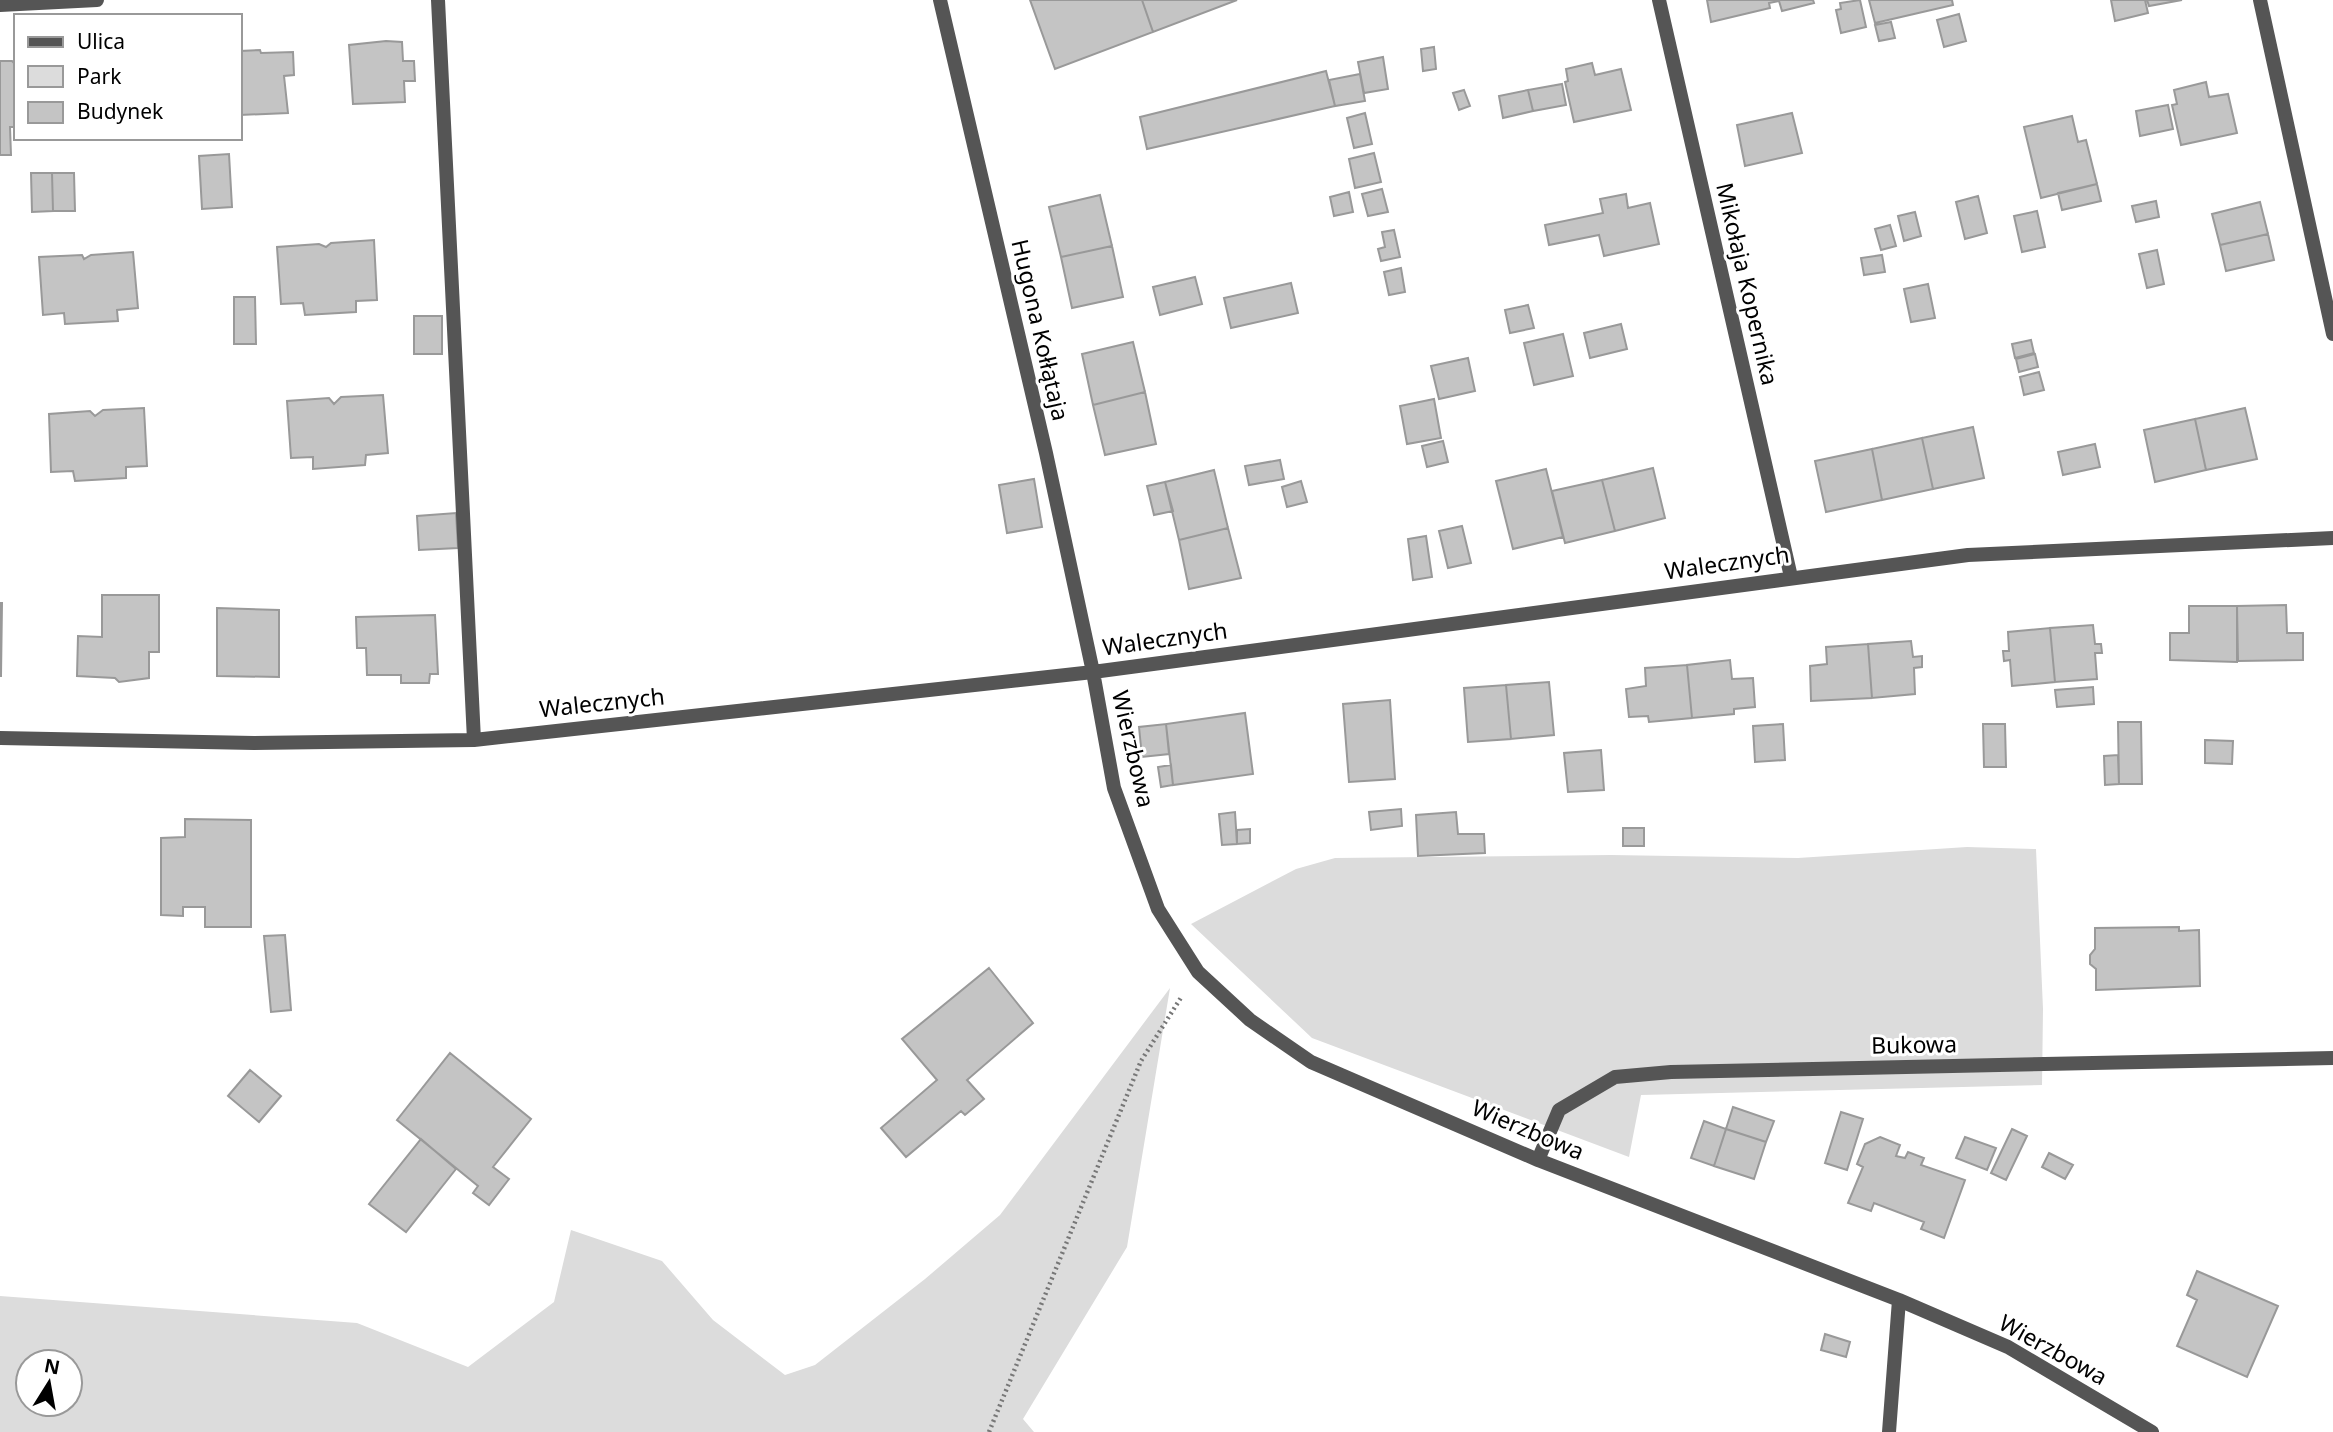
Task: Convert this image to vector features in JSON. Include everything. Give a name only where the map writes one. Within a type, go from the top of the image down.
[{"type":"street","points":[[0,5],[97,0]]},
{"type":"street","points":[[438,0],[474,740]]},
{"type":"street","name":"Hugona Kołłątaja","points":[[940,0],[1093,672]]},
{"type":"street","name":"Mikołaja Kopernika","points":[[1659,0],[1791,577]]},
{"type":"street","points":[[2260,0],[2333,334]]},
{"type":"street","name":"Walecznych","points":[[0,738],[254,743],[474,740],[1093,672],[1968,555],[2333,538]]},
{"type":"street","name":"Wierzbowa","points":[[1093,672],[1114,788],[1158,909],[1198,972],[1250,1020],[1311,1062],[1538,1160],[1899,1300],[2008,1348],[2152,1432]]},
{"type":"street","name":"Bukowa","points":[[1538,1160],[1559,1110],[1615,1077],[1671,1072],[2333,1058]]},
{"type":"street","points":[[1889,1432],[1899,1300]]},
{"type":"path","points":[[989,1432],[1141,1061],[1198,972]]},
{"type":"green space","points":[[1967,847],[2036,849],[2043,1009],[2042,1085],[1641,1095],[1629,1157],[1312,1038],[1191,924],[1296,869],[1335,858],[1611,855],[1798,858]]},
{"type":"green space","points":[[1170,988],[1127,1247],[1023,1419],[1034,1432],[0,1432],[0,1296],[357,1323],[468,1367],[554,1302],[571,1230],[662,1261],[713,1320],[785,1375],[815,1365],[925,1279],[1000,1215]]},
{"type":"building","points":[[1030,0],[1142,0],[1153,32],[1055,69]]},
{"type":"building","points":[[1142,0],[1237,0],[1153,32]]},
{"type":"building","points":[[1707,0],[1813,0],[1814,3],[1782,11],[1779,1],[1769,3],[1770,8],[1711,22]]},
{"type":"building","points":[[1860,0],[1866,27],[1841,33],[1836,10],[1841,9],[1840,3]]},
{"type":"building","points":[[1869,0],[1952,0],[1953,5],[1875,23]]},
{"type":"building","points":[[2111,0],[2145,0],[2148,13],[2115,21]]},
{"type":"building","points":[[2147,0],[2182,0],[2149,6]]},
{"type":"building","points":[[1959,14],[1966,41],[1944,47],[1937,20]]},
{"type":"building","points":[[1891,22],[1895,38],[1879,41],[1875,25]]},
{"type":"building","points":[[402,42],[403,61],[414,61],[415,81],[404,81],[405,102],[353,104],[349,45]]},
{"type":"building","points":[[1434,47],[1436,69],[1423,71],[1421,49]]},
{"type":"building","points":[[242,51],[293,52],[294,75],[284,76],[288,113],[242,115]]},
{"type":"building","points":[[1383,57],[1388,89],[1364,93],[1358,62]]},
{"type":"building","points":[[0,61],[12,61],[14,127],[10,127],[11,155],[0,155]]},
{"type":"building","points":[[1592,63],[1595,75],[1621,69],[1631,110],[1574,122],[1565,82],[1568,81],[1566,69]]},
{"type":"building","points":[[1326,71],[1335,106],[1147,149],[1140,117]]},
{"type":"building","points":[[1360,74],[1365,101],[1335,106],[1329,80]]},
{"type":"building","points":[[2206,82],[2209,97],[2228,94],[2237,133],[2181,145],[2172,105],[2177,104],[2174,90]]},
{"type":"building","points":[[1562,84],[1566,105],[1533,111],[1528,90]]},
{"type":"building","points":[[1464,90],[1470,106],[1459,110],[1453,93]]},
{"type":"building","points":[[1528,90],[1533,111],[1503,118],[1499,96]]},
{"type":"building","points":[[2168,105],[2173,129],[2140,136],[2136,111]]},
{"type":"building","points":[[1365,113],[1372,144],[1354,148],[1347,118]]},
{"type":"building","points":[[1792,113],[1802,153],[1745,166],[1737,125]]},
{"type":"building","points":[[2072,116],[2078,142],[2086,140],[2097,184],[2041,198],[2024,127]]},
{"type":"building","points":[[1374,153],[1381,182],[1355,188],[1349,159]]},
{"type":"building","points":[[229,154],[232,207],[202,209],[199,156]]},
{"type":"building","points":[[31,173],[52,173],[53,211],[32,212]]},
{"type":"building","points":[[52,173],[74,173],[75,211],[53,211]]},
{"type":"building","points":[[2097,184],[2101,201],[2062,210],[2058,193]]},
{"type":"building","points":[[1382,189],[1388,212],[1368,216],[1362,194]]},
{"type":"building","points":[[1349,192],[1353,212],[1334,216],[1330,197]]},
{"type":"building","points":[[1626,194],[1628,208],[1650,203],[1659,244],[1604,256],[1599,235],[1549,245],[1545,225],[1603,213],[1600,199]]},
{"type":"building","points":[[1100,195],[1112,246],[1061,257],[1049,207]]},
{"type":"building","points":[[1978,196],[1987,233],[1965,239],[1956,202]]},
{"type":"building","points":[[2156,201],[2159,217],[2136,222],[2132,206]]},
{"type":"building","points":[[2260,202],[2268,234],[2220,245],[2212,214]]},
{"type":"building","points":[[2037,211],[2045,247],[2022,252],[2014,216]]},
{"type":"building","points":[[1915,212],[1921,236],[1904,241],[1898,216]]},
{"type":"building","points":[[1890,225],[1896,246],[1881,250],[1875,229]]},
{"type":"building","points":[[1394,230],[1400,257],[1381,261],[1378,249],[1385,247],[1382,232]]},
{"type":"building","points":[[2268,234],[2274,260],[2226,271],[2220,245]]},
{"type":"building","points":[[374,240],[377,300],[356,301],[356,312],[305,315],[303,303],[281,304],[277,247],[319,244],[326,247],[331,243]]},
{"type":"building","points":[[1112,246],[1123,297],[1072,308],[1061,257]]},
{"type":"building","points":[[2157,250],[2164,284],[2147,288],[2139,254]]},
{"type":"building","points":[[133,252],[138,308],[117,310],[118,321],[65,324],[64,313],[43,315],[39,257],[82,255],[84,259],[91,255]]},
{"type":"building","points":[[1882,255],[1885,272],[1864,275],[1861,258]]},
{"type":"building","points":[[1401,268],[1405,292],[1389,295],[1384,272]]},
{"type":"building","points":[[1195,277],[1202,304],[1160,315],[1153,287]]},
{"type":"building","points":[[1291,283],[1298,313],[1231,328],[1224,298]]},
{"type":"building","points":[[1928,284],[1935,318],[1911,322],[1904,289]]},
{"type":"building","points":[[234,297],[255,297],[256,344],[234,344]]},
{"type":"building","points":[[1528,305],[1534,328],[1510,333],[1505,310]]},
{"type":"building","points":[[414,316],[442,316],[442,354],[414,354]]},
{"type":"building","points":[[1621,324],[1627,349],[1590,358],[1584,333]]},
{"type":"building","points":[[1563,334],[1573,376],[1534,385],[1524,343]]},
{"type":"building","points":[[2031,340],[2034,353],[2015,358],[2012,344]]},
{"type":"building","points":[[1133,342],[1145,392],[1093,405],[1082,354]]},
{"type":"building","points":[[2035,354],[2038,367],[2019,372],[2016,359]]},
{"type":"building","points":[[1468,358],[1475,391],[1439,399],[1431,366]]},
{"type":"building","points":[[2039,372],[2044,390],[2024,395],[2020,377]]},
{"type":"building","points":[[1145,392],[1156,444],[1105,455],[1093,405]]},
{"type":"building","points":[[383,395],[388,453],[366,455],[365,465],[313,469],[313,457],[291,458],[287,401],[329,398],[334,404],[341,397]]},
{"type":"building","points":[[1434,399],[1441,438],[1407,444],[1400,406]]},
{"type":"building","points":[[144,408],[147,466],[126,467],[126,478],[75,481],[73,471],[51,472],[49,414],[90,411],[95,416],[103,410]]},
{"type":"building","points":[[2245,408],[2257,459],[2206,470],[2195,419]]},
{"type":"building","points":[[2195,419],[2206,470],[2155,482],[2144,430]]},
{"type":"building","points":[[1973,427],[1984,478],[1933,489],[1922,438]]},
{"type":"building","points":[[1922,438],[1933,489],[1882,500],[1872,449]]},
{"type":"building","points":[[1443,441],[1448,462],[1427,467],[1422,446]]},
{"type":"building","points":[[2095,444],[2100,467],[2063,475],[2058,452]]},
{"type":"building","points":[[1872,449],[1882,500],[1826,512],[1815,461]]},
{"type":"building","points":[[1280,460],[1284,479],[1249,485],[1245,466]]},
{"type":"building","points":[[1653,468],[1665,518],[1615,531],[1602,480]]},
{"type":"building","points":[[1546,469],[1563,537],[1513,549],[1496,481]]},
{"type":"building","points":[[1214,470],[1228,528],[1179,540],[1165,482]]},
{"type":"building","points":[[1034,479],[1042,527],[1007,533],[999,485]]},
{"type":"building","points":[[1602,480],[1615,531],[1565,543],[1552,491]]},
{"type":"building","points":[[1301,481],[1307,502],[1287,507],[1282,487]]},
{"type":"building","points":[[1165,482],[1173,511],[1154,515],[1147,486]]},
{"type":"building","points":[[456,513],[458,548],[419,550],[417,516]]},
{"type":"building","points":[[1462,526],[1471,563],[1448,568],[1439,531]]},
{"type":"building","points":[[1228,528],[1241,578],[1189,589],[1179,540]]},
{"type":"building","points":[[1426,536],[1432,577],[1413,580],[1408,539]]},
{"type":"building","points":[[102,595],[159,595],[159,652],[149,652],[149,678],[119,682],[115,678],[77,676],[78,636],[102,637]]},
{"type":"building","points":[[2,603],[1,676],[0,676]]},
{"type":"building","points":[[2286,605],[2287,633],[2303,633],[2303,660],[2238,661],[2237,606]]},
{"type":"building","points":[[2189,606],[2237,606],[2237,662],[2170,660],[2170,633],[2189,633]]},
{"type":"building","points":[[217,608],[279,610],[279,677],[217,676]]},
{"type":"building","points":[[435,615],[438,674],[430,674],[429,683],[401,683],[401,675],[367,675],[366,648],[357,648],[356,617]]},
{"type":"building","points":[[2093,625],[2095,644],[2101,644],[2102,653],[2095,653],[2097,679],[2055,682],[2050,628]]},
{"type":"building","points":[[2050,628],[2055,682],[2012,686],[2010,660],[2004,661],[2003,651],[2009,651],[2008,632]]},
{"type":"building","points":[[1911,641],[1913,657],[1922,656],[1922,667],[1914,668],[1915,694],[1872,698],[1868,644]]},
{"type":"building","points":[[1868,644],[1872,698],[1811,701],[1810,666],[1827,664],[1826,647]]},
{"type":"building","points":[[1730,660],[1732,679],[1753,678],[1755,707],[1734,709],[1734,714],[1692,718],[1687,665]]},
{"type":"building","points":[[1687,665],[1692,718],[1649,722],[1648,716],[1629,717],[1626,689],[1646,686],[1645,668]]},
{"type":"building","points":[[1549,682],[1554,735],[1511,739],[1506,685]]},
{"type":"building","points":[[1506,685],[1511,739],[1468,742],[1464,688]]},
{"type":"building","points":[[2093,687],[2094,704],[2057,707],[2055,690]]},
{"type":"building","points":[[1390,700],[1395,779],[1349,782],[1343,704]]},
{"type":"building","points":[[1245,713],[1253,774],[1173,785],[1166,724]]},
{"type":"building","points":[[2118,722],[2141,722],[2142,784],[2119,784]]},
{"type":"building","points":[[1166,724],[1169,754],[1142,757],[1139,727]]},
{"type":"building","points":[[1783,724],[1785,760],[1755,762],[1753,726]]},
{"type":"building","points":[[1983,724],[2005,724],[2006,767],[1984,767]]},
{"type":"building","points":[[2205,740],[2233,741],[2232,764],[2205,763]]},
{"type":"building","points":[[1601,750],[1604,790],[1568,792],[1564,753]]},
{"type":"building","points":[[2118,755],[2119,784],[2105,785],[2104,756]]},
{"type":"building","points":[[1171,765],[1173,785],[1161,787],[1158,767]]},
{"type":"building","points":[[1401,809],[1402,826],[1371,830],[1369,812]]},
{"type":"building","points":[[1235,812],[1237,844],[1222,845],[1219,814]]},
{"type":"building","points":[[1456,812],[1458,834],[1484,834],[1485,853],[1418,856],[1416,815]]},
{"type":"building","points":[[185,819],[251,820],[251,927],[205,927],[205,907],[183,907],[183,916],[161,915],[161,838],[185,837]]},
{"type":"building","points":[[1623,828],[1644,828],[1644,846],[1623,846]]},
{"type":"building","points":[[1250,829],[1250,843],[1237,844],[1237,830]]},
{"type":"building","points":[[2179,927],[2179,931],[2199,930],[2200,986],[2096,990],[2096,969],[2090,964],[2090,955],[2095,949],[2095,928]]},
{"type":"building","points":[[285,935],[291,1010],[271,1012],[264,936]]},
{"type":"building","points":[[989,968],[1033,1023],[967,1080],[984,1099],[965,1115],[961,1111],[906,1157],[881,1128],[937,1080],[902,1039]]},
{"type":"building","points":[[450,1053],[531,1119],[493,1167],[509,1179],[489,1205],[473,1193],[478,1186],[397,1120]]},
{"type":"building","points":[[250,1070],[281,1096],[259,1122],[228,1096]]},
{"type":"building","points":[[1733,1107],[1774,1121],[1766,1142],[1726,1129]]},
{"type":"building","points":[[1841,1112],[1863,1119],[1847,1170],[1825,1163]]},
{"type":"building","points":[[1704,1121],[1726,1129],[1714,1166],[1691,1158]]},
{"type":"building","points":[[1726,1129],[1766,1142],[1754,1179],[1714,1166]]},
{"type":"building","points":[[2012,1129],[2027,1136],[2006,1180],[1991,1173]]},
{"type":"building","points":[[1880,1137],[1900,1145],[1896,1156],[1905,1158],[1908,1152],[1924,1158],[1921,1165],[1965,1180],[1944,1238],[1921,1229],[1924,1222],[1874,1203],[1871,1211],[1848,1203],[1863,1167],[1857,1164],[1865,1144]]},
{"type":"building","points":[[1965,1137],[1996,1148],[1987,1170],[1956,1158]]},
{"type":"building","points":[[421,1139],[456,1169],[406,1232],[369,1204]]},
{"type":"building","points":[[2049,1153],[2073,1165],[2065,1179],[2042,1167]]},
{"type":"building","points":[[2197,1271],[2278,1306],[2247,1377],[2177,1346],[2197,1300],[2187,1295]]},
{"type":"building","points":[[1825,1334],[1850,1342],[1846,1357],[1821,1350]]}]
